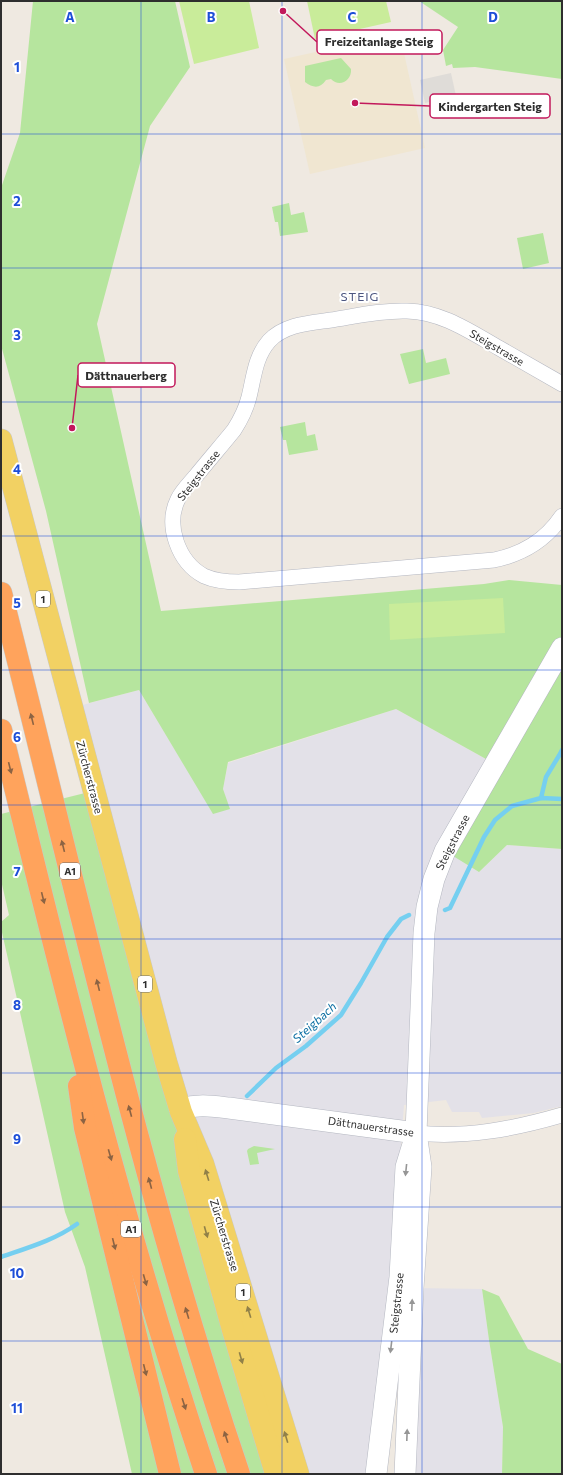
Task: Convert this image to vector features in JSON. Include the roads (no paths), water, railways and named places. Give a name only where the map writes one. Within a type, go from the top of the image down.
[{"type":"highway","name":"A1","points":[[1,593],[118,1064],[177,1278],[213,1398],[238,1474]]},
{"type":"highway","name":"A1","points":[[1,730],[101,1124],[147,1286],[206,1474]]},
{"type":"highway","name":"A1","points":[[64,982],[85,1128],[170,1474]]},
{"type":"main road","name":"Zürcherstrasse","points":[[1,440],[156,1025],[180,1110],[203,1164],[298,1474]]},
{"type":"main road","name":"Steigstrasse","points":[[405,1474],[420,1167],[416,1133],[424,933],[427,907],[434,879],[445,851],[562,648]]},
{"type":"main road","name":"Dättnauerstrasse","points":[[180,1110],[193,1105],[202,1105],[416,1133]]},
{"type":"main road","name":"Zürcherstrasse","points":[[180,1110],[189,1171],[233,1330],[276,1474]]},
{"type":"main road","name":"Steigstrasse","points":[[376,1474],[400,1277],[406,1167],[416,1133]]},
{"type":"street","name":"Steigstrasse","points":[[562,384],[457,324],[430,314],[406,311],[380,313],[302,324],[288,328],[272,338],[263,350],[256,364],[248,403],[240,420],[234,430],[182,492],[176,504],[173,519],[174,532],[178,547],[191,566],[212,579],[239,582],[494,560],[512,556],[534,545],[552,530],[562,516]]},
{"type":"street","name":"Dättnauerstrasse","points":[[416,1133],[454,1134],[492,1131],[523,1126],[562,1115]]},
{"type":"waterway","name":"Steigbach","points":[[541,798],[546,777],[562,750]]},
{"type":"waterway","name":"Steigbach","points":[[445,910],[450,908],[484,837],[495,820],[512,806],[541,798],[562,799]]},
{"type":"waterway","name":"Steigbach","points":[[247,1096],[276,1068],[306,1046],[341,1015],[387,937],[401,919],[409,915]]},
{"type":"waterway","name":"Steigbach","points":[[1,1257],[60,1235],[77,1224]]},
{"type":"place","name":"Freizeitanlage Steig","points":[[283,11]]},
{"type":"place","name":"Kindergarten Steig","points":[[355,103]]},
{"type":"place","name":"Dättnauerberg","points":[[72,428]]},
{"type":"district","name":"STEIG","points":[[360,296]]}]
